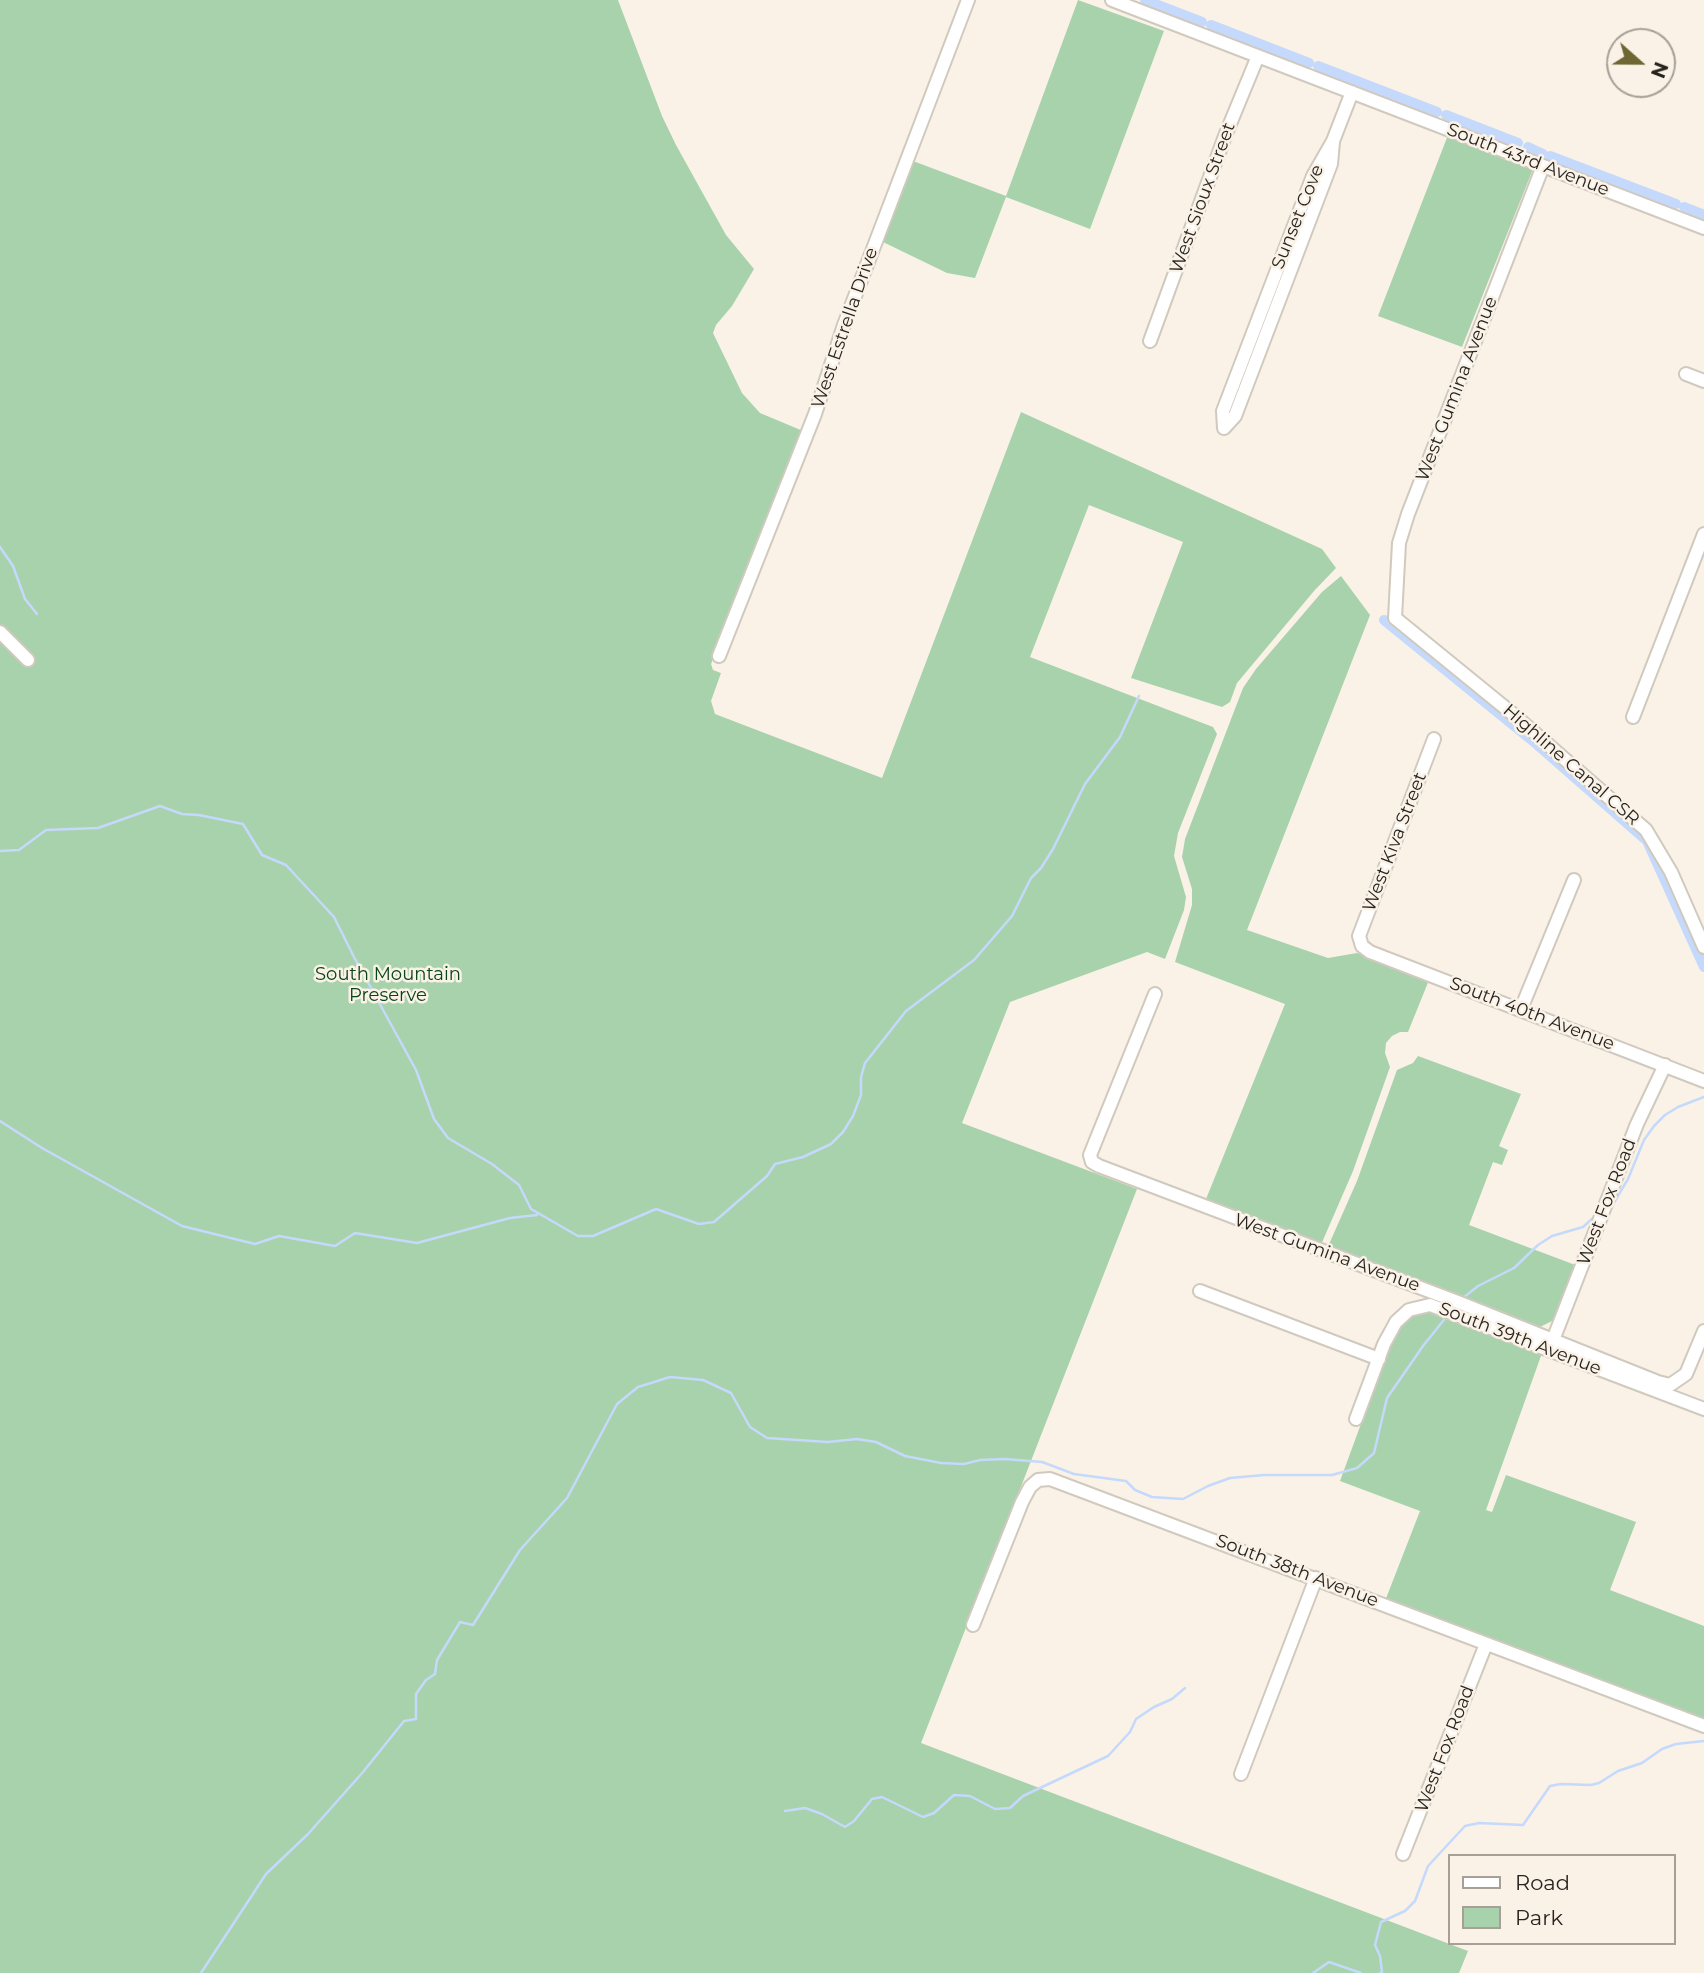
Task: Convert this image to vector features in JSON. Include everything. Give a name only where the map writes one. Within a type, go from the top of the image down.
[{"type":"street","name":"West Estrella Drive","points":[[719,656],[815,414],[844,325],[968,0]]},
{"type":"street","name":"South 43rd Avenue","points":[[1112,0],[1704,228]]},
{"type":"street","name":"West Sioux Street","points":[[1150,341],[1225,136],[1258,56]]},
{"type":"street","points":[[1333,141],[1352,92]]},
{"type":"street","name":"Sunset Cove","points":[[1333,141],[1331,164],[1235,416],[1224,428],[1223,411],[1251,337],[1313,176],[1333,141]]},
{"type":"street","name":"West Gumina Avenue","points":[[1395,618],[1399,544],[1408,514],[1543,166]]},
{"type":"street","points":[[1686,374],[1704,381]]},
{"type":"street","points":[[1633,717],[1704,534]]},
{"type":"street","name":"Highline Canal CSR","points":[[1395,618],[1514,715],[1646,830],[1671,872],[1704,947]]},
{"type":"street","points":[[0,632],[28,660]]},
{"type":"street","name":"West Kiva Street","points":[[1362,946],[1359,936],[1434,739]]},
{"type":"street","points":[[1521,1009],[1574,880]]},
{"type":"street","name":"South 40th Avenue","points":[[1362,946],[1370,952],[1704,1081]]},
{"type":"street","name":"West Gumina Avenue","points":[[1155,994],[1090,1155],[1092,1162],[1148,1186],[1670,1385],[1686,1374],[1704,1331]]},
{"type":"street","name":"West Fox Road","points":[[1553,1340],[1637,1125],[1665,1065]]},
{"type":"street","points":[[1200,1292],[1379,1359]]},
{"type":"street","name":"South 39th Avenue","points":[[1356,1419],[1396,1322],[1409,1310],[1430,1305],[1704,1409]]},
{"type":"street","name":"South 38th Avenue","points":[[973,1625],[1021,1502],[1038,1480],[1050,1479],[1704,1726]]},
{"type":"street","points":[[1241,1774],[1316,1578]]},
{"type":"street","name":"West Fox Road","points":[[1404,1854],[1486,1644]]},
{"type":"green space","name":"South Mountain Preserve","points":[[0,0],[618,0],[662,116],[676,145],[726,235],[754,269],[713,333],[742,393],[760,413],[803,431],[711,664],[713,670],[721,673],[711,701],[715,714],[882,778],[1021,412],[1322,549],[1336,568],[1237,683],[1230,702],[1222,707],[1131,678],[1183,542],[1089,505],[1030,657],[1213,727],[1217,734],[1178,833],[1174,856],[1186,897],[1184,910],[1165,959],[1147,952],[1010,1002],[962,1123],[1137,1189],[921,1743],[1468,1951],[1459,1973],[0,1973]]},
{"type":"green space","points":[[1078,0],[1164,31],[1090,229],[1006,197],[975,278],[947,273],[883,242],[913,161],[1006,196]]},
{"type":"green space","points":[[1448,135],[1533,169],[1462,347],[1378,316]]},
{"type":"green space","points":[[1341,576],[1370,615],[1247,930],[1328,958],[1357,953],[1429,980],[1408,1032],[1392,1036],[1386,1043],[1385,1053],[1390,1067],[1353,1171],[1320,1247],[1204,1204],[1285,1004],[1175,962],[1192,905],[1192,889],[1182,857],[1185,839],[1243,688],[1322,592]]},
{"type":"green space","points":[[1418,1056],[1521,1094],[1499,1146],[1508,1150],[1502,1165],[1493,1162],[1469,1225],[1578,1266],[1558,1318],[1538,1328],[1326,1251],[1357,1181],[1397,1070],[1413,1063]]},
{"type":"green space","points":[[1431,1311],[1542,1353],[1486,1510],[1492,1512],[1506,1475],[1636,1522],[1610,1590],[1704,1626],[1704,1719],[1385,1601],[1420,1511],[1340,1481],[1384,1361],[1399,1328],[1413,1316]]},
{"type":"waterway","points":[[1145,0],[1202,22]]},
{"type":"waterway","points":[[1211,25],[1309,63]]},
{"type":"waterway","points":[[1318,66],[1437,112]]},
{"type":"waterway","points":[[1446,115],[1518,143]]},
{"type":"waterway","points":[[1528,147],[1543,154]]},
{"type":"waterway","points":[[1550,156],[1676,204]]},
{"type":"waterway","points":[[1684,207],[1704,215]]},
{"type":"waterway","points":[[0,547],[13,566],[25,599],[37,614]]},
{"type":"waterway","points":[[1384,620],[1534,742],[1647,841],[1704,967]]},
{"type":"waterway","points":[[0,851],[19,850],[46,830],[98,828],[160,806],[182,814],[243,824],[262,855],[286,865],[334,917],[416,1070],[434,1119],[448,1138],[492,1164],[519,1185],[531,1209],[578,1236],[593,1236],[656,1209],[699,1224],[714,1222],[767,1176],[775,1164],[803,1157],[831,1144],[843,1132],[861,1095],[861,1077],[865,1063],[906,1011],[974,960],[1012,916],[1031,878],[1053,849],[1085,784],[1120,737],[1139,696]]},
{"type":"waterway","points":[[1609,1211],[1628,1179],[1644,1140],[1654,1126],[1678,1107],[1704,1097]]},
{"type":"waterway","points":[[0,1121],[42,1148],[182,1226],[255,1244],[279,1236],[335,1246],[355,1233],[417,1243],[510,1218],[537,1215]]},
{"type":"waterway","points":[[1463,1298],[1478,1286],[1514,1268],[1538,1245],[1552,1236],[1583,1227],[1593,1218]]},
{"type":"waterway","points":[[201,1973],[266,1874],[308,1834],[404,1721],[416,1719],[416,1694],[426,1680],[435,1674],[437,1660],[460,1622],[473,1625],[520,1550],[567,1498],[617,1404],[638,1387],[670,1377],[703,1380],[731,1393],[750,1427],[767,1438],[828,1442],[857,1439],[876,1442],[905,1456],[941,1463],[964,1464],[1005,1459],[1042,1462],[1074,1474],[1126,1481],[1135,1490],[1152,1497],[1183,1499],[1230,1478],[1332,1475],[1357,1468],[1374,1453],[1387,1398],[1447,1316]]},
{"type":"waterway","points":[[785,1811],[805,1808],[845,1827],[854,1821],[872,1799],[882,1797],[923,1817],[934,1813],[954,1795],[970,1796],[995,1809],[1010,1808],[1023,1796],[1108,1756],[1130,1732],[1136,1719],[1172,1699],[1185,1688]]},
{"type":"waterway","points":[[1380,1973],[1380,1956],[1375,1945],[1381,1922],[1405,1911],[1415,1901],[1428,1866],[1465,1826],[1479,1823],[1523,1825],[1550,1786],[1599,1783],[1618,1771],[1642,1763],[1662,1749],[1676,1744],[1704,1741]]},
{"type":"waterway","points":[[1313,1973],[1329,1962],[1361,1973]]}]
